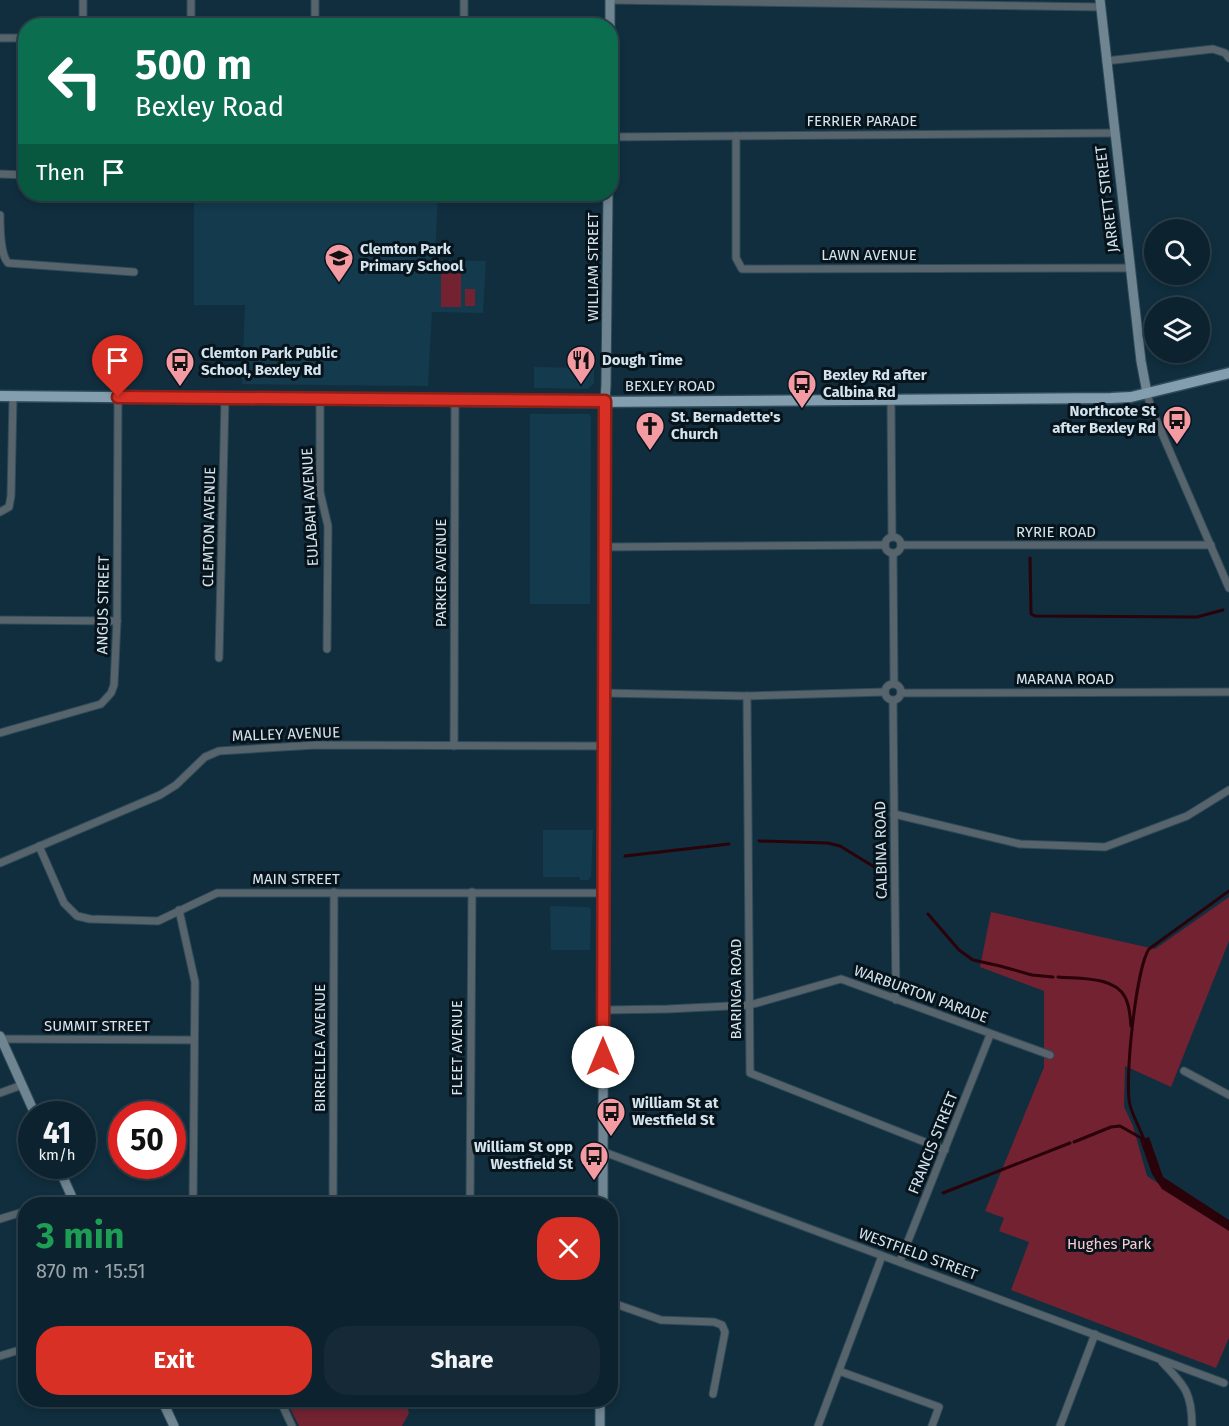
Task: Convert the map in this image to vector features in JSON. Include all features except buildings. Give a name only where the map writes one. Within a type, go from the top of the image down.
[{"type":"main road","points":[[610,0],[610,18]]},
{"type":"main road","name":"JARRETT STREET","points":[[1100,3],[1141,361],[1147,393]]},
{"type":"main road","name":"WILLIAM STREET","points":[[603,1197],[603,547],[608,201]]},
{"type":"main road","name":"BEXLEY ROAD","points":[[0,396],[605,401],[1112,398],[1147,393],[1229,373]]},
{"type":"main road","points":[[1,1038],[29,1101]]},
{"type":"main road","points":[[64,1179],[72,1197]]},
{"type":"main road","points":[[165,1407],[174,1426]]},
{"type":"main road","points":[[600,1407],[601,1424]]},
{"type":"street","points":[[83,0],[83,18]]},
{"type":"street","points":[[191,0],[191,18]]},
{"type":"street","points":[[315,0],[315,18]]},
{"type":"street","points":[[464,0],[464,18]]},
{"type":"street","points":[[610,0],[1100,3]]},
{"type":"street","points":[[0,38],[18,38]]},
{"type":"street","points":[[1107,61],[1214,49],[1224,52],[1229,58]]},
{"type":"street","name":"FERRIER PARADE","points":[[618,137],[1115,133]]},
{"type":"street","name":"LAWN AVENUE","points":[[736,136],[736,258],[742,269],[1130,268]]},
{"type":"street","points":[[0,174],[18,175]]},
{"type":"street","points":[[0,215],[1,253],[3,260],[8,263],[134,272]]},
{"type":"street","points":[[1147,393],[1151,408],[1229,588]]},
{"type":"street","points":[[0,512],[9,507],[11,496],[13,397]]},
{"type":"street","name":"ANGUS STREET","points":[[0,733],[101,704],[111,693],[115,678],[117,621],[118,397]]},
{"type":"street","name":"CLEMTON AVENUE","points":[[219,657],[225,398]]},
{"type":"street","name":"EULABAH AVENUE","points":[[320,399],[320,492],[328,526],[327,649]]},
{"type":"street","points":[[891,399],[892,537]]},
{"type":"street","name":"PARKER AVENUE","points":[[454,746],[455,400]]},
{"type":"street","points":[[892,537],[898,539],[901,545],[899,551],[893,554],[888,552],[885,545],[886,540],[892,537]]},
{"type":"street","points":[[603,547],[885,545]]},
{"type":"street","name":"RYRIE ROAD","points":[[901,545],[1211,545]]},
{"type":"street","points":[[893,554],[894,684]]},
{"type":"street","points":[[0,620],[117,621]]},
{"type":"street","points":[[885,692],[889,685],[894,684]]},
{"type":"street","points":[[885,692],[888,699],[893,701],[899,698],[900,688],[894,684]]},
{"type":"street","points":[[603,693],[747,696],[885,692]]},
{"type":"street","name":"MARANA ROAD","points":[[901,693],[1229,692]]},
{"type":"street","name":"BARINGA ROAD","points":[[747,696],[750,1073],[945,1150]]},
{"type":"street","name":"CALBINA ROAD","points":[[893,701],[896,1000]]},
{"type":"street","name":"MALLEY AVENUE","points":[[0,863],[160,795],[176,785],[204,757],[219,751],[316,746],[603,746]]},
{"type":"street","points":[[894,814],[1020,844],[1105,847],[1187,816],[1229,790]]},
{"type":"street","name":"MAIN STREET","points":[[39,846],[64,903],[77,915],[90,919],[158,921],[217,893],[603,894]]},
{"type":"street","name":"BIRRELLEA AVENUE","points":[[333,1197],[334,892]]},
{"type":"street","name":"FLEET AVENUE","points":[[470,1197],[472,892]]},
{"type":"street","points":[[179,910],[194,973],[194,1197]]},
{"type":"street","name":"WARBURTON PARADE","points":[[603,1010],[750,1005],[841,979],[1050,1055]]},
{"type":"street","name":"FRANCIS STREET","points":[[900,1261],[990,1035]]},
{"type":"street","name":"SUMMIT STREET","points":[[1,1038],[193,1040]]},
{"type":"street","points":[[1184,1071],[1229,1095]]},
{"type":"street","points":[[0,1093],[22,1085]]},
{"type":"street","name":"WESTFIELD STREET","points":[[604,1152],[1224,1383]]},
{"type":"street","points":[[0,1219],[18,1213]]},
{"type":"street","points":[[818,1426],[882,1256]]},
{"type":"street","points":[[618,1305],[661,1320],[718,1322],[722,1325],[725,1332],[713,1394]]},
{"type":"street","points":[[1060,1426],[1095,1334]]},
{"type":"street","points":[[0,1356],[18,1350]]},
{"type":"street","points":[[1160,1360],[1181,1382],[1192,1404],[1192,1426]]},
{"type":"street","points":[[839,1371],[939,1407],[932,1426]]},
{"type":"street","points":[[283,1407],[292,1426]]},
{"type":"shaded area","name":"Clemton Park Primary School","points":[[194,201],[438,201],[435,260],[486,261],[483,313],[432,312],[428,386],[242,384],[245,305],[194,305]]},
{"type":"shaded area","points":[[534,367],[594,368],[594,383],[588,389],[534,388]]},
{"type":"shaded area","points":[[530,414],[589,414],[591,417],[590,604],[530,604]]},
{"type":"shaded area","points":[[543,830],[593,830],[591,877],[588,880],[580,880],[579,877],[543,877]]},
{"type":"shaded area","points":[[550,906],[591,909],[590,950],[551,950]]},
{"type":"shaded area","points":[[1149,1137],[1163,1177],[1229,1220],[1229,1231],[1162,1189],[1152,1174],[1140,1140]]},
{"type":"green space","points":[[441,268],[461,268],[461,307],[441,307]]},
{"type":"green space","points":[[465,289],[475,289],[475,306],[465,306]]},
{"type":"green space","name":"Hughes Park","points":[[1229,897],[1229,941],[1171,1087],[1125,1066],[1124,1107],[1133,1126],[1147,1176],[1229,1230],[1229,1338],[1216,1368],[1011,1290],[1029,1242],[999,1231],[1004,1218],[985,1211],[1044,1067],[1044,991],[980,967],[991,912],[1155,949]]},
{"type":"green space","points":[[290,1407],[407,1407],[409,1413],[402,1426],[299,1426]]},
{"type":"waterway","points":[[1030,558],[1031,614],[1035,616],[1197,617],[1223,610]]},
{"type":"waterway","points":[[759,841],[828,843],[840,846],[881,871]]},
{"type":"waterway","points":[[625,856],[729,844]]},
{"type":"waterway","points":[[1144,1140],[1131,1109],[1129,1093],[1132,1026],[1144,960],[1149,949],[1229,891]]},
{"type":"waterway","points":[[928,914],[959,950],[973,960],[1032,975],[1053,977]]},
{"type":"waterway","points":[[1058,977],[1095,980],[1113,985],[1127,1000],[1131,1026]]},
{"type":"waterway","points":[[1074,1142],[1111,1127],[1120,1126],[1143,1139]]},
{"type":"waterway","points":[[943,1193],[1070,1143]]},
{"type":"place","name":"Clemton Park Primary School","points":[[339,284]]},
{"type":"place","name":"Dough Time","points":[[581,386]]},
{"type":"place","name":"Clemton Park Public School, Bexley Rd","points":[[180,388]]},
{"type":"place","name":"Bexley Rd after Calbina Rd","points":[[802,410]]},
{"type":"place","name":"Northcote St after Bexley Rd","points":[[1177,446]]},
{"type":"place","name":"St. Bernadette's Church","points":[[650,452]]},
{"type":"place","name":"William St at Westfield St","points":[[611,1138]]},
{"type":"place","name":"William St opp Westfield St","points":[[594,1182]]},
{"type":"route","points":[[118,397],[605,401],[603,1057]]}]
